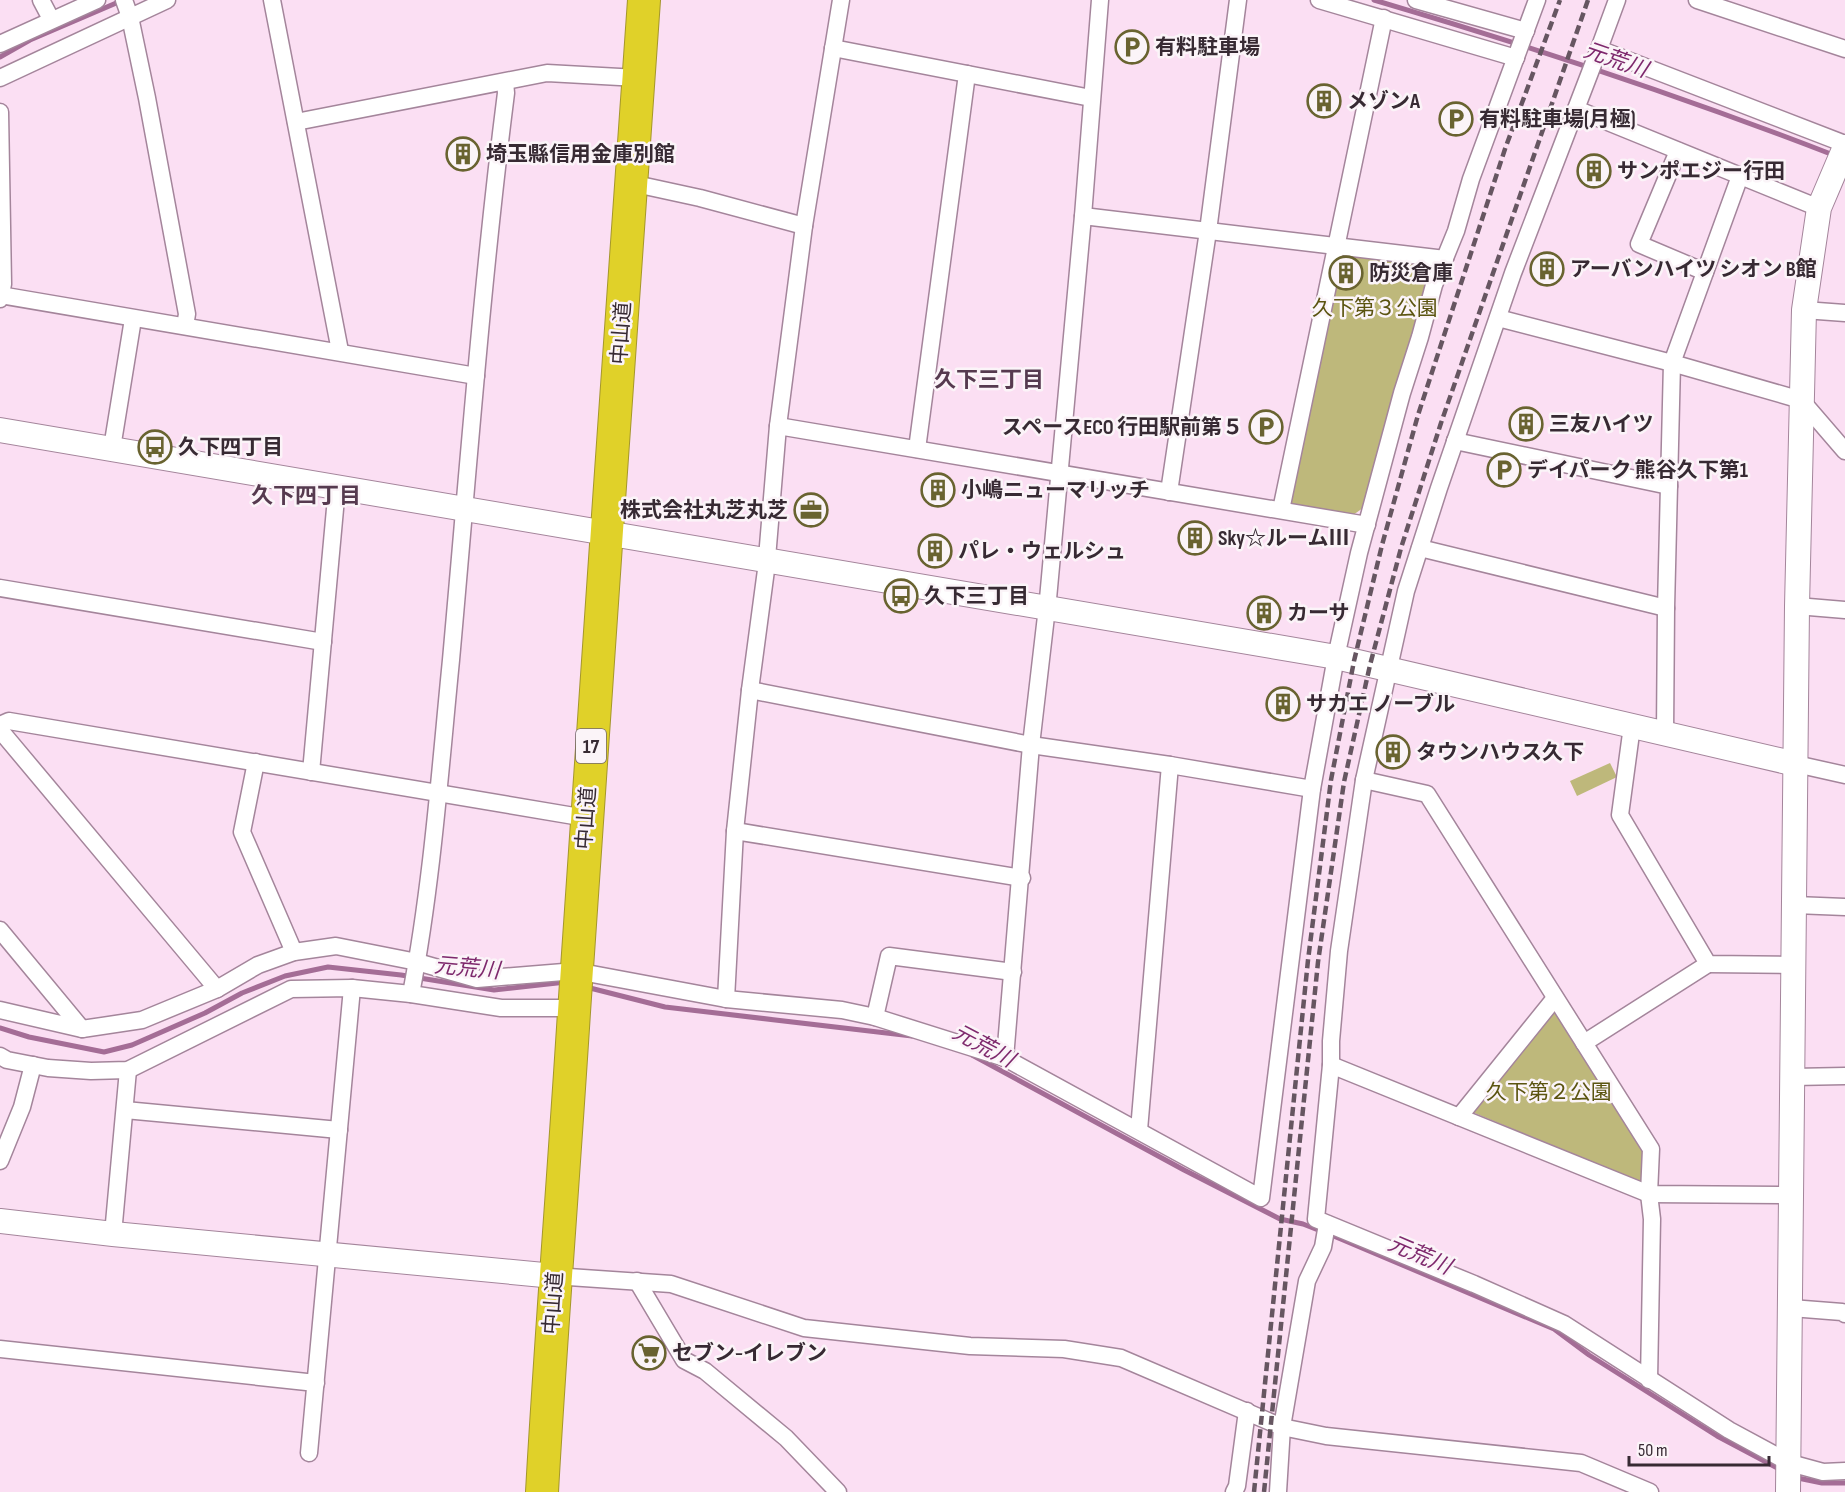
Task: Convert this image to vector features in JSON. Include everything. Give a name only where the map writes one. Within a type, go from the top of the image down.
[{"type":"highway","name":"中山道","points":[[542,1492],[586,818],[644,0]]},
{"type":"street","points":[[41,0],[51,19]]},
{"type":"street","points":[[0,44],[97,0]]},
{"type":"street","points":[[0,78],[127,9],[167,0]]},
{"type":"street","points":[[272,0],[340,351]]},
{"type":"street","points":[[726,999],[735,831],[767,561],[778,426],[804,226],[841,0]]},
{"type":"street","points":[[1005,1058],[1022,878],[1031,745],[1047,608],[1083,216],[1100,0]]},
{"type":"street","points":[[1169,492],[1208,231],[1238,0]]},
{"type":"street","points":[[1319,0],[1516,58]]},
{"type":"street","points":[[1416,0],[1526,30]]},
{"type":"street","points":[[0,1010],[82,1029],[142,1020],[217,989],[258,965],[294,952],[336,946],[417,962],[477,979],[576,971],[726,999],[842,1010],[875,1017],[1005,1058],[1261,1198],[1312,789],[1336,657],[1367,525],[1434,285],[1456,231],[1471,179],[1537,0]]},
{"type":"street","points":[[1617,0],[1498,318],[1406,591],[1364,780],[1339,951],[1316,1219],[1564,1324],[1730,1430],[1790,1463],[1822,1472],[1845,1472]]},
{"type":"street","points":[[1696,0],[1845,49]]},
{"type":"street","points":[[127,9],[187,314],[185,326]]},
{"type":"street","points":[[1281,510],[1384,18]]},
{"type":"street","points":[[833,48],[1091,99]]},
{"type":"street","points":[[1599,50],[1845,146],[1839,178],[1820,208],[1804,310],[1797,606],[1788,1492]]},
{"type":"street","points":[[296,122],[547,73],[638,78]]},
{"type":"street","points":[[916,449],[967,74]]},
{"type":"street","points":[[411,994],[438,793],[492,201],[506,93],[505,82]]},
{"type":"street","points":[[1576,110],[1820,208]]},
{"type":"street","points":[[0,112],[3,284],[0,296],[340,351],[476,376]]},
{"type":"street","points":[[1678,151],[1639,244],[1706,272]]},
{"type":"street","points":[[1665,734],[1672,363],[1740,176]]},
{"type":"street","points":[[631,183],[700,198],[804,226]]},
{"type":"street","points":[[1083,216],[1445,259]]},
{"type":"street","points":[[1804,310],[1845,313]]},
{"type":"street","points":[[1498,318],[1672,363],[1801,400],[1845,451]]},
{"type":"street","points":[[112,448],[133,319]]},
{"type":"street","points":[[778,426],[1367,525]]},
{"type":"street","points":[[0,430],[1336,657],[1845,775]]},
{"type":"street","points":[[1455,441],[1669,486]]},
{"type":"street","points":[[311,772],[337,486]]},
{"type":"street","points":[[1420,548],[1666,608]]},
{"type":"street","points":[[0,588],[323,642]]},
{"type":"street","points":[[1797,606],[1845,609]]},
{"type":"street","points":[[750,690],[1031,745],[1312,789]]},
{"type":"street","points":[[0,724],[9,721],[586,818]]},
{"type":"street","points":[[1632,726],[1620,815],[1708,964]]},
{"type":"street","points":[[0,730],[217,989]]},
{"type":"street","points":[[256,762],[242,832],[294,952]]},
{"type":"street","points":[[1139,1131],[1170,765]]},
{"type":"street","points":[[1364,780],[1427,794],[1652,1149],[1649,1194],[1652,1219],[1649,1380]]},
{"type":"street","points":[[735,831],[1022,878]]},
{"type":"street","points":[[1795,905],[1845,907]]},
{"type":"street","points":[[0,930],[82,1029]]},
{"type":"street","points":[[875,1017],[889,956],[1013,972]]},
{"type":"street","points":[[1584,1043],[1708,964],[1794,965]]},
{"type":"street","points":[[309,1453],[352,988]]},
{"type":"street","points":[[0,1056],[7,1060],[33,1065],[91,1071],[128,1070],[291,989],[352,988],[411,994],[501,1008],[575,1008]]},
{"type":"street","points":[[1459,1117],[1555,998]]},
{"type":"street","points":[[0,1161],[22,1107],[33,1065]]},
{"type":"street","points":[[1331,1065],[1649,1194],[1792,1195]]},
{"type":"street","points":[[113,1234],[128,1070]]},
{"type":"street","points":[[1793,1077],[1845,1076]]},
{"type":"street","points":[[125,1110],[339,1130]]},
{"type":"street","points":[[0,1221],[327,1255],[671,1284],[804,1328],[970,1346],[1064,1349],[1121,1358],[1282,1427],[1326,1436],[1581,1462],[1650,1492]]},
{"type":"street","points":[[1278,1492],[1282,1427],[1308,1281],[1323,1246],[1327,1224]]},
{"type":"street","points":[[637,1281],[684,1360],[705,1371],[786,1438],[838,1492]]},
{"type":"street","points":[[1791,1308],[1845,1314]]},
{"type":"street","points":[[0,1349],[316,1383]]},
{"type":"street","points":[[1234,1492],[1237,1486],[1247,1411]]},
{"type":"green space","name":"久下第３公園","points":[[1343,254],[1425,263],[1431,271],[1363,508],[1353,515],[1289,503]]},
{"type":"green space","points":[[1610,763],[1617,777],[1577,796],[1570,781]]},
{"type":"green space","name":"久下第２公園","points":[[1555,1011],[1644,1151],[1643,1183],[1472,1112]]},
{"type":"waterway","name":"元荒川","points":[[1374,0],[1606,73],[1836,156]]},
{"type":"waterway","name":"元荒川","points":[[0,57],[30,40],[121,1]]},
{"type":"waterway","name":"元荒川","points":[[0,1028],[29,1037],[104,1052],[132,1045],[205,1013],[242,993],[285,976],[328,967],[401,975],[494,990],[566,982]]},
{"type":"waterway","name":"元荒川","points":[[586,987],[665,1007],[912,1036]]},
{"type":"waterway","name":"元荒川","points":[[972,1055],[1184,1170],[1280,1219],[1303,1224],[1336,1237],[1554,1329],[1589,1355],[1717,1436],[1783,1471]]},
{"type":"waterway","name":"元荒川","points":[[1793,1477],[1822,1483],[1845,1483]]},
{"type":"railway","points":[[1254,1492],[1308,960],[1331,780],[1354,661],[1382,545],[1418,415],[1505,149],[1560,0]]},
{"type":"railway","points":[[1264,1492],[1318,962],[1344,782],[1370,665],[1401,548],[1441,423],[1588,0]]},
{"type":"place","name":"有料駐車場","points":[[1132,47]]},
{"type":"place","name":"メゾンA","points":[[1324,101]]},
{"type":"place","name":"有料駐車場(月極)","points":[[1456,119]]},
{"type":"place","name":"埼玉縣信用金庫別館","points":[[463,154]]},
{"type":"place","name":"サンポエジー行田","points":[[1594,171]]},
{"type":"place","name":"アーバンハイツ シオン B館","points":[[1547,269]]},
{"type":"place","name":"防災倉庫","points":[[1346,273]]},
{"type":"place","name":"三友ハイツ","points":[[1526,424]]},
{"type":"place","name":"スペースECO 行田駅前第５","points":[[1266,427]]},
{"type":"place","name":"久下四丁目","points":[[155,447]]},
{"type":"place","name":"デイパーク 熊谷久下第1","points":[[1504,470]]},
{"type":"place","name":"小嶋ニューマリッチ","points":[[938,490]]},
{"type":"place","name":"株式会社丸芝丸芝","points":[[811,510]]},
{"type":"place","name":"Sky☆ルームⅢ","points":[[1195,538]]},
{"type":"place","name":"パレ・ウェルシュ","points":[[935,551]]},
{"type":"place","name":"久下三丁目","points":[[901,596]]},
{"type":"place","name":"カーサ","points":[[1264,613]]},
{"type":"place","name":"サカエ ノーブル","points":[[1283,704]]},
{"type":"place","name":"タウンハウス久下","points":[[1393,752]]},
{"type":"place","name":"セブン-イレブン","points":[[649,1353]]},
{"type":"district","name":"久下三丁目","points":[[989,379]]},
{"type":"district","name":"久下四丁目","points":[[306,495]]}]
